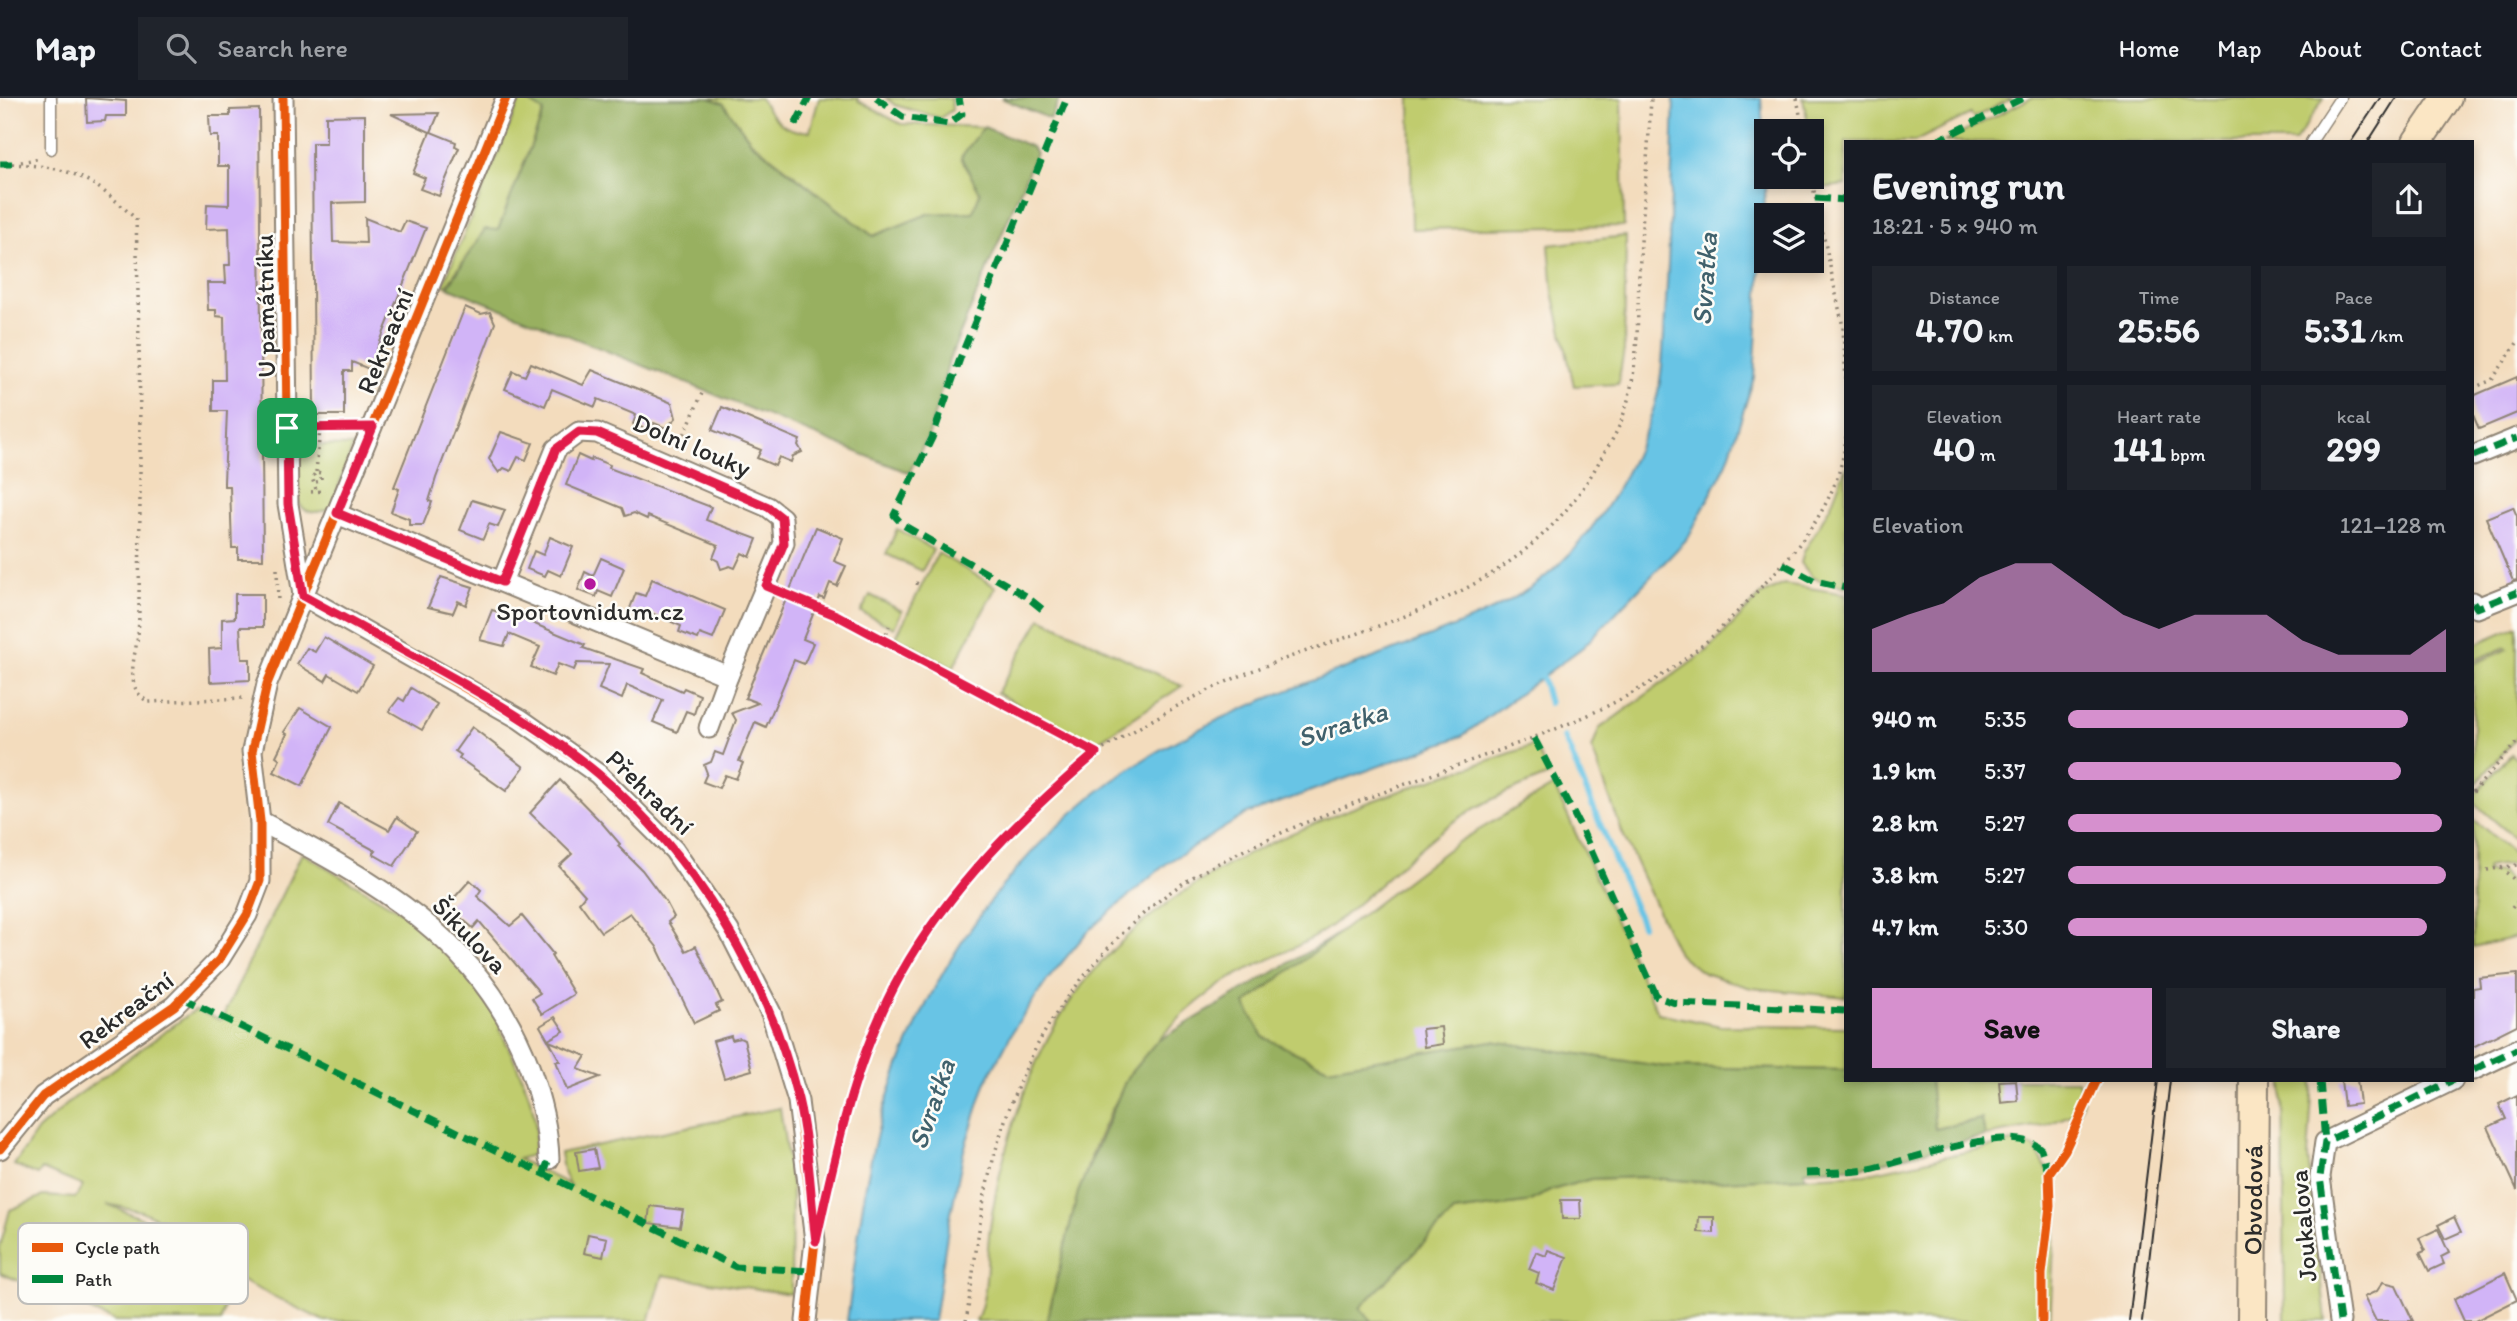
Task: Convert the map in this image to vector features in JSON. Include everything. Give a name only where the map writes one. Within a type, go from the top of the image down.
[{"type":"main road","points":[[2418,140],[2447,98]]},
{"type":"main road","name":"Obvodová","points":[[2252,1321],[2254,1082]]},
{"type":"street","name":"U památníku","points":[[283,98],[288,504],[303,596]]},
{"type":"street","name":"Rekreační","points":[[0,1149],[43,1096],[174,1006],[219,960],[247,915],[260,881],[260,821],[252,751],[264,697],[506,98]]},
{"type":"street","name":"Dolní louky","points":[[502,582],[556,449],[579,432],[597,433],[768,507],[782,518],[784,543],[709,728]]},
{"type":"street","points":[[2474,456],[2517,438]]},
{"type":"street","points":[[337,513],[729,677]]},
{"type":"street","points":[[2474,604],[2477,608],[2517,592]]},
{"type":"street","name":"Přehradní","points":[[303,596],[520,719],[598,774],[674,850],[729,931],[771,1013],[798,1101],[816,1241],[806,1321]]},
{"type":"street","name":"Šikulova","points":[[260,821],[343,864],[423,919],[474,969],[514,1027],[540,1097],[549,1137],[549,1159]]},
{"type":"street","points":[[2474,1070],[2517,1049]]},
{"type":"street","name":"Joukalova","points":[[2340,1321],[2320,1177],[2325,1142],[2449,1082]]},
{"type":"lane","points":[[51,98],[51,149]]},
{"type":"lane","points":[[2312,140],[2340,98]]},
{"type":"path","points":[[826,1192],[840,1131],[865,1058],[900,975],[946,904],[1037,803],[1096,753],[1185,703],[1262,667],[1359,635],[1450,599],[1515,560],[1547,532],[1581,493],[1623,418],[1636,359],[1651,98]]},
{"type":"path","points":[[1797,98],[1801,119]]},
{"type":"path","points":[[51,149],[37,159],[12,163],[57,167],[86,178],[136,219],[141,340],[138,631],[132,677],[135,688],[149,702],[264,697]]},
{"type":"path","points":[[1814,189],[1843,327],[1844,345]]},
{"type":"path","points":[[2474,388],[2492,380],[2517,343]]},
{"type":"path","points":[[672,466],[703,391]]},
{"type":"path","points":[[287,428],[373,427]]},
{"type":"path","points":[[317,492],[316,482],[312,478],[316,472],[320,429]]},
{"type":"path","points":[[966,1321],[985,1194],[1017,1093],[1035,1051],[1066,999],[1138,919],[1196,875],[1289,828],[1552,731],[1628,696],[1686,659],[1783,564],[1810,529],[1833,492],[1844,455]]},
{"type":"path","points":[[316,472],[323,477],[316,482]]},
{"type":"path","points":[[916,583],[922,585]]},
{"type":"path","points":[[766,586],[838,616],[1096,753]]},
{"type":"path","points":[[884,640],[889,626]]},
{"type":"path","points":[[911,654],[914,646]]},
{"type":"path","points":[[2474,791],[2517,742]]},
{"type":"path","points":[[2487,870],[2517,866]]},
{"type":"path","points":[[2501,868],[2517,882]]},
{"type":"path","points":[[2512,908],[2517,902]]},
{"type":"green space","points":[[521,98],[544,111],[498,230],[485,230],[446,286],[443,285]]},
{"type":"green space","points":[[524,98],[709,98],[723,103],[752,143],[873,236],[928,214],[973,212],[980,193],[961,157],[984,127],[1032,147],[1036,153],[949,360],[929,435],[909,473],[448,287],[485,229],[498,230],[544,112]]},
{"type":"green space","points":[[709,98],[760,98],[780,123],[801,131],[810,131],[819,98],[858,98],[858,101],[901,124],[984,127],[961,157],[980,193],[973,212],[928,214],[873,236],[752,142],[723,104]]},
{"type":"green space","points":[[886,98],[951,98],[952,110],[940,118],[895,105]]},
{"type":"green space","points":[[1001,98],[1060,98],[1050,119]]},
{"type":"green space","points":[[1410,98],[1622,98],[1624,226],[1412,229]]},
{"type":"green space","points":[[1803,98],[2013,98],[1973,118],[1970,114],[1918,140],[1844,140],[1844,185],[1824,188],[1824,119],[1807,119]]},
{"type":"green space","points":[[2031,98],[2324,98],[2296,140],[1948,140]]},
{"type":"green space","points":[[1626,236],[1624,350],[1618,384],[1574,386],[1553,292],[1549,245]]},
{"type":"green space","points":[[302,445],[353,446],[331,508],[317,512],[308,511],[298,501],[296,452]]},
{"type":"green space","points":[[1844,471],[1844,586],[1813,578],[1801,563],[1804,552],[1831,505]]},
{"type":"green space","points":[[897,529],[933,550],[922,571],[886,554]]},
{"type":"green space","points":[[938,553],[996,587],[953,668],[896,637]]},
{"type":"green space","points":[[1784,584],[1844,594],[1844,997],[1751,988],[1704,973],[1678,954],[1622,832],[1592,749],[1599,729],[1708,650],[1761,595]]},
{"type":"green space","points":[[870,595],[902,611],[894,628],[861,612]]},
{"type":"green space","points":[[1041,618],[1182,686],[1092,745],[997,693]]},
{"type":"green space","points":[[2517,626],[2517,737],[2474,786],[2474,664],[2508,649],[2506,647],[2474,661],[2474,645]]},
{"type":"green space","points":[[1534,745],[1549,775],[1462,816],[1428,841],[1332,925],[1303,943],[1225,982],[1173,1024],[1142,1060],[1117,1099],[1098,1140],[1069,1228],[1047,1321],[976,1321],[985,1287],[996,1191],[1022,1098],[1066,1008],[1115,948],[1174,899],[1240,859],[1311,825]]},
{"type":"green space","points":[[2511,754],[2517,760],[2517,840],[2474,803],[2474,795]]},
{"type":"green space","points":[[1554,786],[1658,1013],[1721,1026],[1844,1027],[1844,1070],[1667,1067],[1492,1041],[1328,1068],[1263,1037],[1245,1004],[1455,844]]},
{"type":"green space","points":[[2474,820],[2517,856],[2517,863],[2487,868],[2487,873],[2500,872],[2517,887],[2517,899],[2510,908],[2513,910],[2517,905],[2517,937],[2474,947]]},
{"type":"green space","points":[[302,853],[417,921],[448,954],[504,1025],[500,1029],[527,1090],[535,1123],[532,1155],[518,1159],[570,1185],[564,1175],[560,1153],[780,1108],[792,1188],[791,1294],[663,1275],[649,1321],[324,1321],[248,1284],[248,1223],[168,1223],[141,1211],[107,1204],[154,1223],[18,1223],[18,1281],[0,1273],[0,1247],[10,1210],[43,1196],[75,1198],[83,1186],[42,1169],[38,1175],[14,1165],[38,1130],[74,1098],[195,1010],[221,1020]]},
{"type":"green space","points":[[1338,934],[1245,1004],[1263,1037],[1328,1068],[1492,1041],[1667,1067],[1844,1070],[1844,1082],[1930,1082],[1935,1129],[1982,1119],[1985,1136],[1863,1167],[1805,1170],[1805,1177],[1700,1182],[1642,1177],[1591,1179],[1552,1190],[1526,1203],[1454,1212],[1360,1308],[1372,1321],[1047,1321],[1078,1192],[1127,1077],[1156,1042]]},
{"type":"green space","points":[[1930,1082],[2078,1082],[2083,1100],[2078,1112],[2046,1125],[1985,1136],[1981,1119],[1935,1129]]},
{"type":"green space","points":[[2283,1082],[2313,1082],[2308,1157],[2326,1321],[2285,1321]]},
{"type":"green space","points":[[2012,1142],[2034,1147],[2057,1186],[2050,1321],[1372,1321],[1359,1309],[1454,1212],[1526,1203],[1552,1190],[1591,1179],[1642,1177],[1700,1182],[1865,1174]]},
{"type":"green space","points":[[74,1304],[225,1304],[221,1321],[115,1321]]},
{"type":"water","name":"Svratka","points":[[1674,98],[1761,98],[1762,119],[1754,119],[1754,189],[1765,189],[1764,203],[1754,203],[1754,273],[1760,273],[1754,378],[1726,465],[1688,538],[1583,647],[1462,736],[1245,815],[1167,863],[1088,931],[1049,978],[1015,1027],[985,1084],[964,1150],[948,1228],[934,1321],[847,1321],[868,1175],[890,1090],[910,1039],[934,990],[993,897],[1068,817],[1110,782],[1156,752],[1217,720],[1281,693],[1466,622],[1520,594],[1553,570],[1584,537],[1612,498],[1635,456],[1652,413],[1663,353]]},
{"type":"building","points":[[86,98],[126,101],[126,116],[106,116],[105,121],[87,122]]},
{"type":"building","points":[[259,109],[263,559],[238,559],[238,548],[232,548],[230,486],[224,486],[227,411],[213,411],[213,380],[225,380],[224,317],[216,316],[216,310],[208,310],[207,283],[226,283],[225,265],[230,265],[229,228],[206,229],[207,204],[229,205],[229,166],[218,166],[218,136],[210,136],[209,116],[230,116],[230,110]]},
{"type":"building","points":[[439,113],[431,132],[456,142],[455,146],[459,148],[439,196],[420,189],[425,178],[413,173],[430,132],[391,114]]},
{"type":"building","points":[[365,115],[365,202],[332,203],[333,242],[366,243],[365,218],[400,232],[405,221],[426,228],[369,369],[352,362],[352,371],[344,371],[344,415],[314,415],[312,143],[326,143],[326,116]]},
{"type":"building","points":[[465,307],[481,314],[490,312],[495,323],[436,478],[429,501],[432,502],[423,525],[409,525],[409,519],[391,512],[399,489],[394,487]]},
{"type":"building","points":[[531,363],[583,385],[592,370],[672,403],[676,418],[666,428],[654,423],[650,431],[633,424],[636,415],[598,399],[595,407],[552,389],[545,406],[505,389],[513,371],[525,376]]},
{"type":"building","points":[[2517,377],[2517,413],[2479,429],[2474,417],[2474,396]]},
{"type":"building","points":[[722,407],[800,440],[798,445],[802,452],[793,456],[791,462],[779,457],[775,466],[757,458],[761,450],[712,430]]},
{"type":"building","points":[[501,432],[533,443],[526,460],[518,457],[511,471],[504,468],[499,473],[489,459]]},
{"type":"building","points":[[578,455],[610,465],[609,468],[711,507],[706,520],[757,539],[750,557],[742,553],[735,568],[730,566],[721,569],[718,561],[713,558],[718,545],[648,516],[647,519],[634,513],[625,516],[622,508],[566,485]]},
{"type":"building","points":[[472,500],[505,510],[498,527],[489,524],[483,539],[460,530]]},
{"type":"building","points":[[2513,507],[2517,516],[2517,580],[2513,581],[2486,518]]},
{"type":"building","points":[[816,527],[843,538],[834,561],[846,566],[837,586],[830,583],[824,599],[820,597],[803,639],[813,643],[804,664],[794,660],[766,727],[755,722],[739,761],[743,763],[736,779],[725,775],[719,788],[703,782],[707,773],[704,765],[711,762],[715,752],[723,755],[736,720],[732,713],[758,703],[745,698]]},
{"type":"building","points":[[550,537],[573,547],[561,576],[548,570],[545,576],[527,569],[534,551],[543,555]]},
{"type":"building","points":[[601,558],[624,568],[612,597],[598,591],[596,597],[578,590],[585,572],[593,576]]},
{"type":"building","points":[[441,577],[473,587],[466,605],[458,601],[453,613],[428,607]]},
{"type":"building","points":[[652,579],[725,610],[713,639],[700,634],[698,639],[679,632],[681,626],[649,612],[647,618],[629,611],[636,593],[645,596]]},
{"type":"building","points":[[235,594],[263,594],[263,627],[240,627],[242,659],[250,659],[250,680],[210,682],[209,649],[222,648],[222,619],[235,618]]},
{"type":"building","points":[[492,610],[525,620],[585,645],[583,648],[644,669],[642,673],[682,691],[684,688],[700,695],[694,714],[686,711],[677,732],[653,722],[663,700],[627,685],[622,699],[599,689],[609,664],[577,663],[574,670],[558,664],[553,676],[531,667],[540,647],[509,634],[504,646],[480,640]]},
{"type":"building","points":[[324,637],[373,666],[358,691],[329,674],[325,681],[297,664],[307,648],[315,652]]},
{"type":"building","points":[[411,688],[437,704],[422,730],[389,711],[399,698],[404,701]]},
{"type":"building","points":[[300,708],[332,727],[302,786],[274,772],[280,759],[276,756],[287,734],[284,732]]},
{"type":"building","points":[[472,727],[524,767],[506,791],[459,758],[461,755],[455,751]]},
{"type":"building","points":[[560,780],[602,823],[666,902],[674,917],[668,922],[686,951],[696,946],[722,1002],[716,1005],[719,1011],[694,1023],[657,947],[630,913],[601,932],[579,902],[585,895],[559,866],[572,854],[530,813]]},
{"type":"building","points":[[339,803],[389,830],[397,817],[417,831],[394,866],[373,854],[376,851],[328,825]]},
{"type":"building","points":[[470,880],[481,890],[477,896],[510,926],[522,916],[553,954],[551,956],[574,994],[542,1014],[532,998],[540,993],[479,921],[473,928],[447,906]]},
{"type":"building","points":[[2517,974],[2517,1025],[2474,1046],[2474,988],[2480,987],[2479,978]]},
{"type":"building","points":[[555,1017],[564,1031],[548,1040],[540,1026]]},
{"type":"building","points":[[1441,1027],[1443,1044],[1424,1047],[1422,1029]]},
{"type":"building","points":[[731,1036],[732,1040],[744,1040],[752,1070],[724,1078],[713,1041]]},
{"type":"building","points":[[549,1041],[586,1056],[578,1069],[600,1077],[567,1090],[556,1061],[560,1061]]},
{"type":"building","points":[[1999,1082],[2016,1082],[2018,1101],[2001,1103]]},
{"type":"building","points":[[2341,1082],[2357,1082],[2360,1104],[2344,1106]]},
{"type":"building","points":[[2517,1095],[2517,1190],[2488,1127],[2506,1119],[2499,1104]]},
{"type":"building","points":[[594,1149],[598,1168],[579,1171],[576,1152]]},
{"type":"building","points":[[1561,1200],[1580,1200],[1581,1219],[1562,1219]]},
{"type":"building","points":[[650,1206],[683,1210],[680,1227],[648,1223]]},
{"type":"building","points":[[1699,1217],[1714,1217],[1714,1233],[1698,1232]]},
{"type":"building","points":[[2454,1217],[2461,1232],[2445,1239],[2438,1225]]},
{"type":"building","points":[[2438,1229],[2449,1253],[2441,1257],[2444,1264],[2429,1271],[2420,1253],[2425,1251],[2419,1238]]},
{"type":"building","points":[[588,1234],[607,1238],[603,1257],[584,1253]]},
{"type":"building","points":[[1548,1250],[1567,1257],[1554,1290],[1536,1283],[1539,1273],[1529,1269],[1536,1252],[1546,1256]]},
{"type":"building","points":[[2505,1273],[2517,1300],[2475,1321],[2464,1321],[2454,1299]]},
{"type":"building","points":[[2383,1282],[2396,1285],[2413,1321],[2376,1321],[2364,1297],[2377,1291]]},
{"type":"waterway","points":[[1537,673],[1542,677],[1549,703]]},
{"type":"waterway","points":[[1564,737],[1642,925]]},
{"type":"tram line","points":[[2352,140],[2380,98]]},
{"type":"tram line","points":[[2369,140],[2396,98]]},
{"type":"tram line","points":[[2129,1321],[2158,1082]]},
{"type":"tram line","points":[[2142,1321],[2170,1082]]},
{"type":"marked path","points":[[795,125],[809,98]]},
{"type":"marked path","points":[[876,98],[903,117],[949,124],[962,114],[959,98]]},
{"type":"marked path","points":[[1042,609],[1026,596],[903,525],[894,515],[932,438],[961,356],[1067,98]]},
{"type":"marked path","points":[[1939,140],[2023,98]]},
{"type":"marked path","points":[[0,164],[12,164]]},
{"type":"marked path","points":[[1815,198],[1844,200]]},
{"type":"marked path","points":[[2474,456],[2517,438]]},
{"type":"marked path","points":[[1783,564],[1815,581],[1844,588]]},
{"type":"marked path","points":[[2474,604],[2477,608],[2517,592]]},
{"type":"marked path","points":[[1534,738],[1581,828],[1657,997],[1675,1003],[1844,1011]]},
{"type":"marked path","points":[[182,998],[736,1267],[812,1271]]},
{"type":"marked path","points":[[2474,1070],[2517,1049]]},
{"type":"marked path","points":[[2320,1082],[2325,1142]]},
{"type":"marked path","points":[[2340,1321],[2320,1177],[2325,1142],[2449,1082]]},
{"type":"marked path","points":[[1806,1173],[1865,1170],[1956,1146],[2006,1139],[2026,1141],[2041,1149],[2049,1175]]},
{"type":"marked path","points":[[543,1175],[549,1159]]},
{"type":"cycle path","points":[[283,98],[288,504],[303,596]]},
{"type":"cycle path","points":[[0,1149],[43,1096],[174,1006],[219,960],[247,915],[260,881],[260,821],[252,751],[267,684],[506,98]]},
{"type":"cycle path","points":[[303,596],[520,719],[598,774],[674,850],[729,931],[771,1013],[798,1101],[815,1241],[806,1321]]},
{"type":"cycle path","points":[[2042,1321],[2042,1274],[2050,1206],[2049,1173],[2065,1150],[2096,1082]]},
{"type":"place","name":"Sportovnidum.cz","points":[[590,584]]},
{"type":"route","points":[[373,427],[337,513],[502,582],[556,449],[579,432],[597,433],[768,507],[782,518],[784,543],[766,586],[838,616],[1096,753],[1037,803],[946,904],[900,975],[869,1046],[840,1131],[816,1241],[798,1101],[771,1013],[729,931],[674,850],[598,774],[520,719],[303,596],[288,504],[287,428],[373,427]]}]
